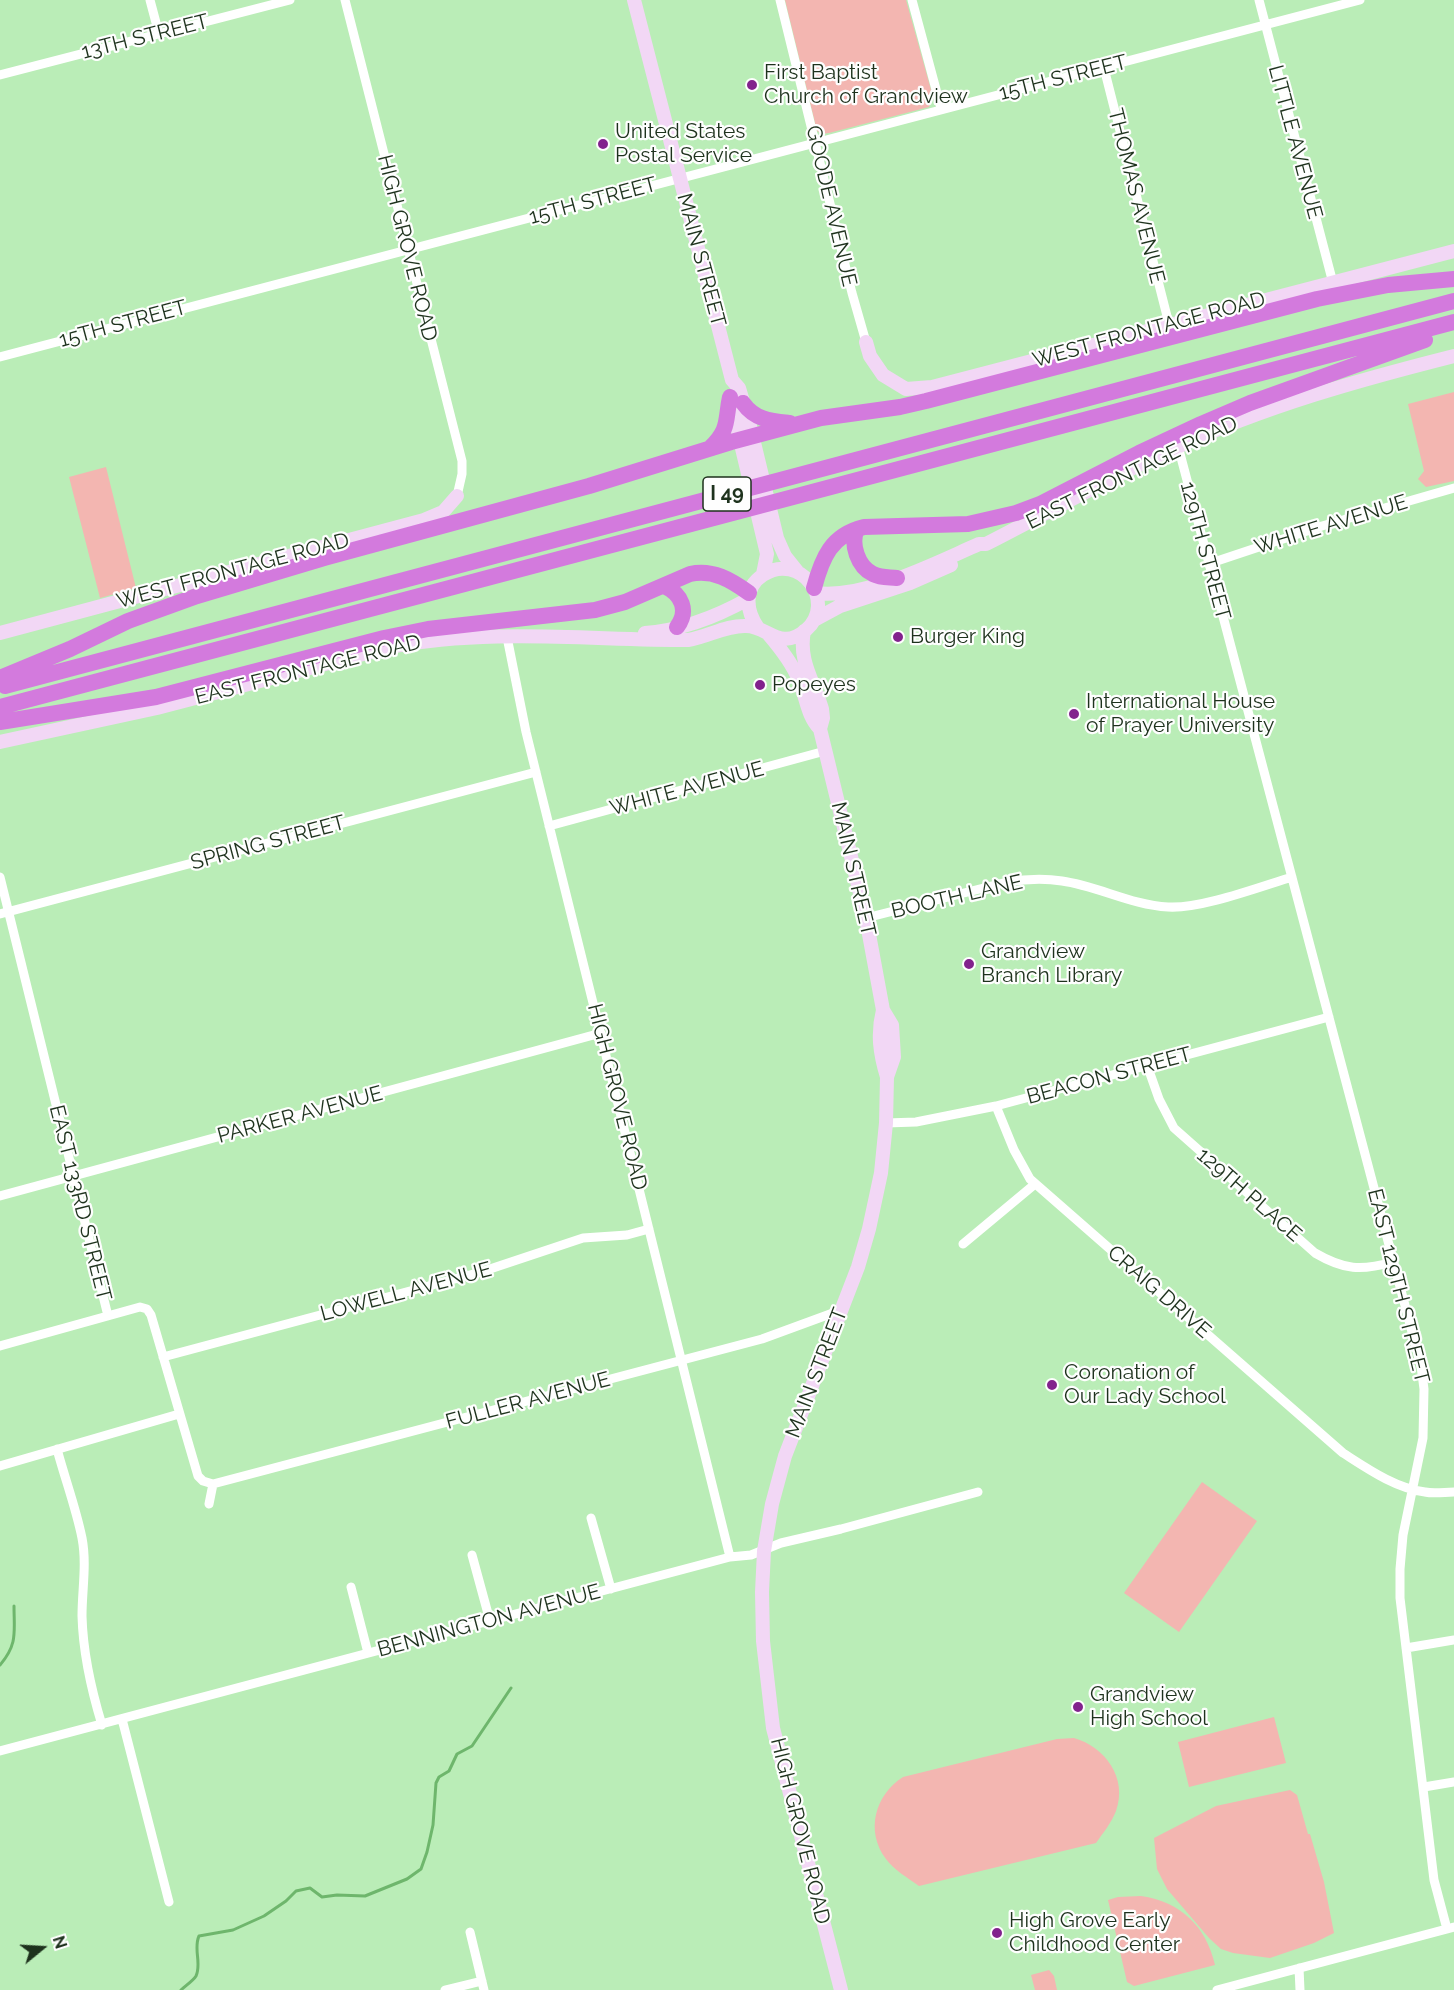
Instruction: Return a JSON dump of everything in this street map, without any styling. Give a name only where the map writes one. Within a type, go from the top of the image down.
[{"type":"highway","points":[[0,678],[70,649],[128,621],[197,596],[324,558],[608,480],[710,448],[748,445],[797,424],[926,401],[1328,297],[1388,285],[1454,279]]},
{"type":"highway","name":"I 49","points":[[0,687],[1454,301]]},
{"type":"highway","name":"I 49","points":[[0,707],[1454,322]]},
{"type":"highway","points":[[815,590],[826,551],[836,540],[857,529],[968,524],[1016,513],[1040,504],[1139,453],[1221,416],[1454,328]]},
{"type":"highway","points":[[735,393],[751,412],[762,419],[797,424]]},
{"type":"highway","points":[[710,448],[726,426],[735,393]]},
{"type":"highway","points":[[857,529],[854,545],[865,568],[879,576],[897,578]]},
{"type":"highway","points":[[0,722],[156,697],[384,638],[428,629],[595,610],[625,602],[690,574],[708,572],[729,580],[748,596]]},
{"type":"highway","points":[[664,586],[676,594],[683,606],[683,617],[677,627]]},
{"type":"street","points":[[150,0],[159,34]]},
{"type":"street","name":"13TH STREET","points":[[0,75],[290,0]]},
{"type":"street","name":"HIGH GROVE ROAD","points":[[345,0],[462,461],[462,474],[457,496]]},
{"type":"street","name":"MAIN STREET","points":[[634,0],[770,539],[763,574]]},
{"type":"street","name":"GOODE AVENUE","points":[[780,0],[866,342]]},
{"type":"street","points":[[912,0],[941,108]]},
{"type":"street","name":"LITTLE AVENUE","points":[[1258,0],[1333,283]]},
{"type":"street","name":"15TH STREET","points":[[0,357],[1359,0]]},
{"type":"street","name":"THOMAS AVENUE","points":[[1104,68],[1169,324]]},
{"type":"street","name":"WEST FRONTAGE ROAD","points":[[866,342],[870,356],[883,375],[906,389],[932,387],[1454,251]]},
{"type":"street","name":"EAST FRONTAGE ROAD","points":[[815,590],[844,593],[897,578],[986,544],[1178,446],[1287,403],[1356,381],[1454,356]]},
{"type":"street","name":"129TH STREET","points":[[1178,446],[1233,656]]},
{"type":"street","name":"WHITE AVENUE","points":[[1208,564],[1322,526],[1454,488]]},
{"type":"street","name":"WEST FRONTAGE ROAD","points":[[0,633],[424,520],[443,512],[457,496]]},
{"type":"street","name":"MAIN STREET","points":[[770,539],[797,571]]},
{"type":"street","name":"EAST FRONTAGE ROAD","points":[[814,620],[840,606],[932,575],[986,544]]},
{"type":"street","points":[[781,568],[797,571],[815,590],[818,604],[814,620],[804,631],[787,638],[764,632],[750,614],[748,596],[754,583],[763,574],[781,568]]},
{"type":"street","name":"EAST FRONTAGE ROAD","points":[[621,638],[713,617],[748,596]]},
{"type":"street","name":"EAST FRONTAGE ROAD","points":[[0,742],[157,708],[390,647],[459,637],[688,640],[735,626],[764,632]]},
{"type":"street","name":"MAIN STREET","points":[[766,1671],[763,1626],[764,1551],[772,1504],[785,1455],[858,1268],[869,1229],[880,1180],[886,1123],[887,1077],[894,1057],[892,1025],[883,1010],[866,918],[820,729],[823,718],[822,709],[803,657],[804,631]]},
{"type":"street","name":"MAIN STREET","points":[[764,632],[781,650],[794,670],[813,722],[820,729]]},
{"type":"street","name":"HIGH GROVE ROAD","points":[[507,637],[526,732],[730,1557]]},
{"type":"street","name":"EAST 129TH STREET","points":[[1233,656],[1421,1366],[1424,1389],[1423,1438],[1403,1535],[1400,1598],[1434,1880],[1450,1928]]},
{"type":"street","name":"WHITE AVENUE","points":[[549,826],[825,751]]},
{"type":"street","name":"SPRING STREET","points":[[4,912],[536,772]]},
{"type":"street","name":"EAST 133RD STREET","points":[[0,877],[4,912],[74,1176],[108,1316],[140,1307],[147,1309],[151,1315],[198,1476],[203,1481],[213,1484]]},
{"type":"street","name":"BOOTH LANE","points":[[866,918],[1026,879],[1065,881],[1142,904],[1170,908],[1199,904],[1292,877]]},
{"type":"street","name":"BEACON STREET","points":[[886,1123],[916,1122],[996,1106],[1329,1017]]},
{"type":"street","name":"PARKER AVENUE","points":[[0,1196],[601,1033]]},
{"type":"street","name":"129TH PLACE","points":[[1147,1065],[1159,1099],[1174,1128],[1315,1253],[1332,1263],[1352,1268],[1372,1268],[1394,1262]]},
{"type":"street","name":"CRAIG DRIVE","points":[[996,1106],[1014,1150],[1030,1179],[1343,1453],[1378,1475],[1414,1490],[1454,1492]]},
{"type":"street","points":[[963,1244],[1035,1184]]},
{"type":"street","name":"LOWELL AVENUE","points":[[163,1357],[481,1272],[583,1238],[627,1235],[649,1229]]},
{"type":"street","name":"FULLER AVENUE","points":[[213,1484],[762,1339],[841,1310]]},
{"type":"street","points":[[0,1346],[108,1316]]},
{"type":"street","points":[[0,1466],[179,1414]]},
{"type":"street","points":[[57,1449],[82,1538],[85,1566],[82,1615],[84,1645],[91,1686],[102,1725]]},
{"type":"street","points":[[209,1504],[213,1484]]},
{"type":"street","name":"BENNINGTON AVENUE","points":[[0,1751],[730,1557],[751,1555],[781,1543],[978,1492]]},
{"type":"street","points":[[591,1518],[611,1589]]},
{"type":"street","points":[[472,1555],[490,1621]]},
{"type":"street","points":[[351,1587],[368,1653]]},
{"type":"street","points":[[1406,1648],[1454,1640]]},
{"type":"street","name":"HIGH GROVE ROAD","points":[[766,1671],[773,1728],[841,1990]]},
{"type":"street","points":[[122,1719],[169,1902]]},
{"type":"street","points":[[1424,1787],[1454,1782]]},
{"type":"street","points":[[1217,1990],[1450,1928]]},
{"type":"street","points":[[446,1990],[483,1985],[470,1932]]},
{"type":"street","points":[[1299,1968],[1300,1990]]},
{"type":"shaded area","points":[[785,0],[906,0],[933,97],[929,107],[829,133],[822,134],[817,131]]},
{"type":"shaded area","points":[[1454,392],[1454,481],[1426,487],[1418,479],[1424,471],[1408,404]]},
{"type":"shaded area","points":[[106,467],[136,588],[100,598],[69,477]]},
{"type":"shaded area","points":[[1202,1482],[1257,1521],[1179,1632],[1124,1593]]},
{"type":"shaded area","points":[[1274,1717],[1286,1763],[1189,1787],[1178,1742]]},
{"type":"shaded area","points":[[1074,1738],[1085,1742],[1104,1756],[1116,1776],[1119,1787],[1116,1811],[1096,1843],[919,1886],[886,1859],[876,1837],[876,1814],[886,1793],[903,1777],[1057,1739]]},
{"type":"shaded area","points":[[1290,1790],[1297,1795],[1308,1834],[1310,1834],[1324,1882],[1334,1933],[1314,1943],[1270,1958],[1221,1949],[1167,1889],[1157,1869],[1154,1838],[1216,1806]]},
{"type":"shaded area","points":[[1141,1896],[1168,1904],[1190,1918],[1205,1939],[1215,1965],[1134,1986],[1127,1982],[1108,1900]]},
{"type":"shaded area","points":[[1049,1970],[1054,1976],[1057,1990],[1035,1990],[1031,1975]]},
{"type":"waterway","points":[[0,1665],[12,1644],[14,1606]]},
{"type":"waterway","points":[[181,1990],[191,1982],[198,1971],[197,1941],[199,1936],[233,1930],[264,1916],[296,1891],[310,1888],[322,1897],[365,1896],[407,1879],[421,1869],[433,1825],[436,1783],[439,1777],[449,1771],[457,1754],[472,1746],[511,1688]]},
{"type":"place","name":"First Baptist Church of Grandview","points":[[752,85]]},
{"type":"place","name":"United States Postal Service","points":[[603,144]]},
{"type":"place","name":"Burger King","points":[[898,637]]},
{"type":"place","name":"Popeyes","points":[[760,685]]},
{"type":"place","name":"International House of Prayer University","points":[[1074,714]]},
{"type":"place","name":"Grandview Branch Library","points":[[969,964]]},
{"type":"place","name":"Coronation of Our Lady School","points":[[1052,1385]]},
{"type":"place","name":"Grandview High School","points":[[1078,1707]]},
{"type":"place","name":"High Grove Early Childhood Center","points":[[997,1933]]}]
